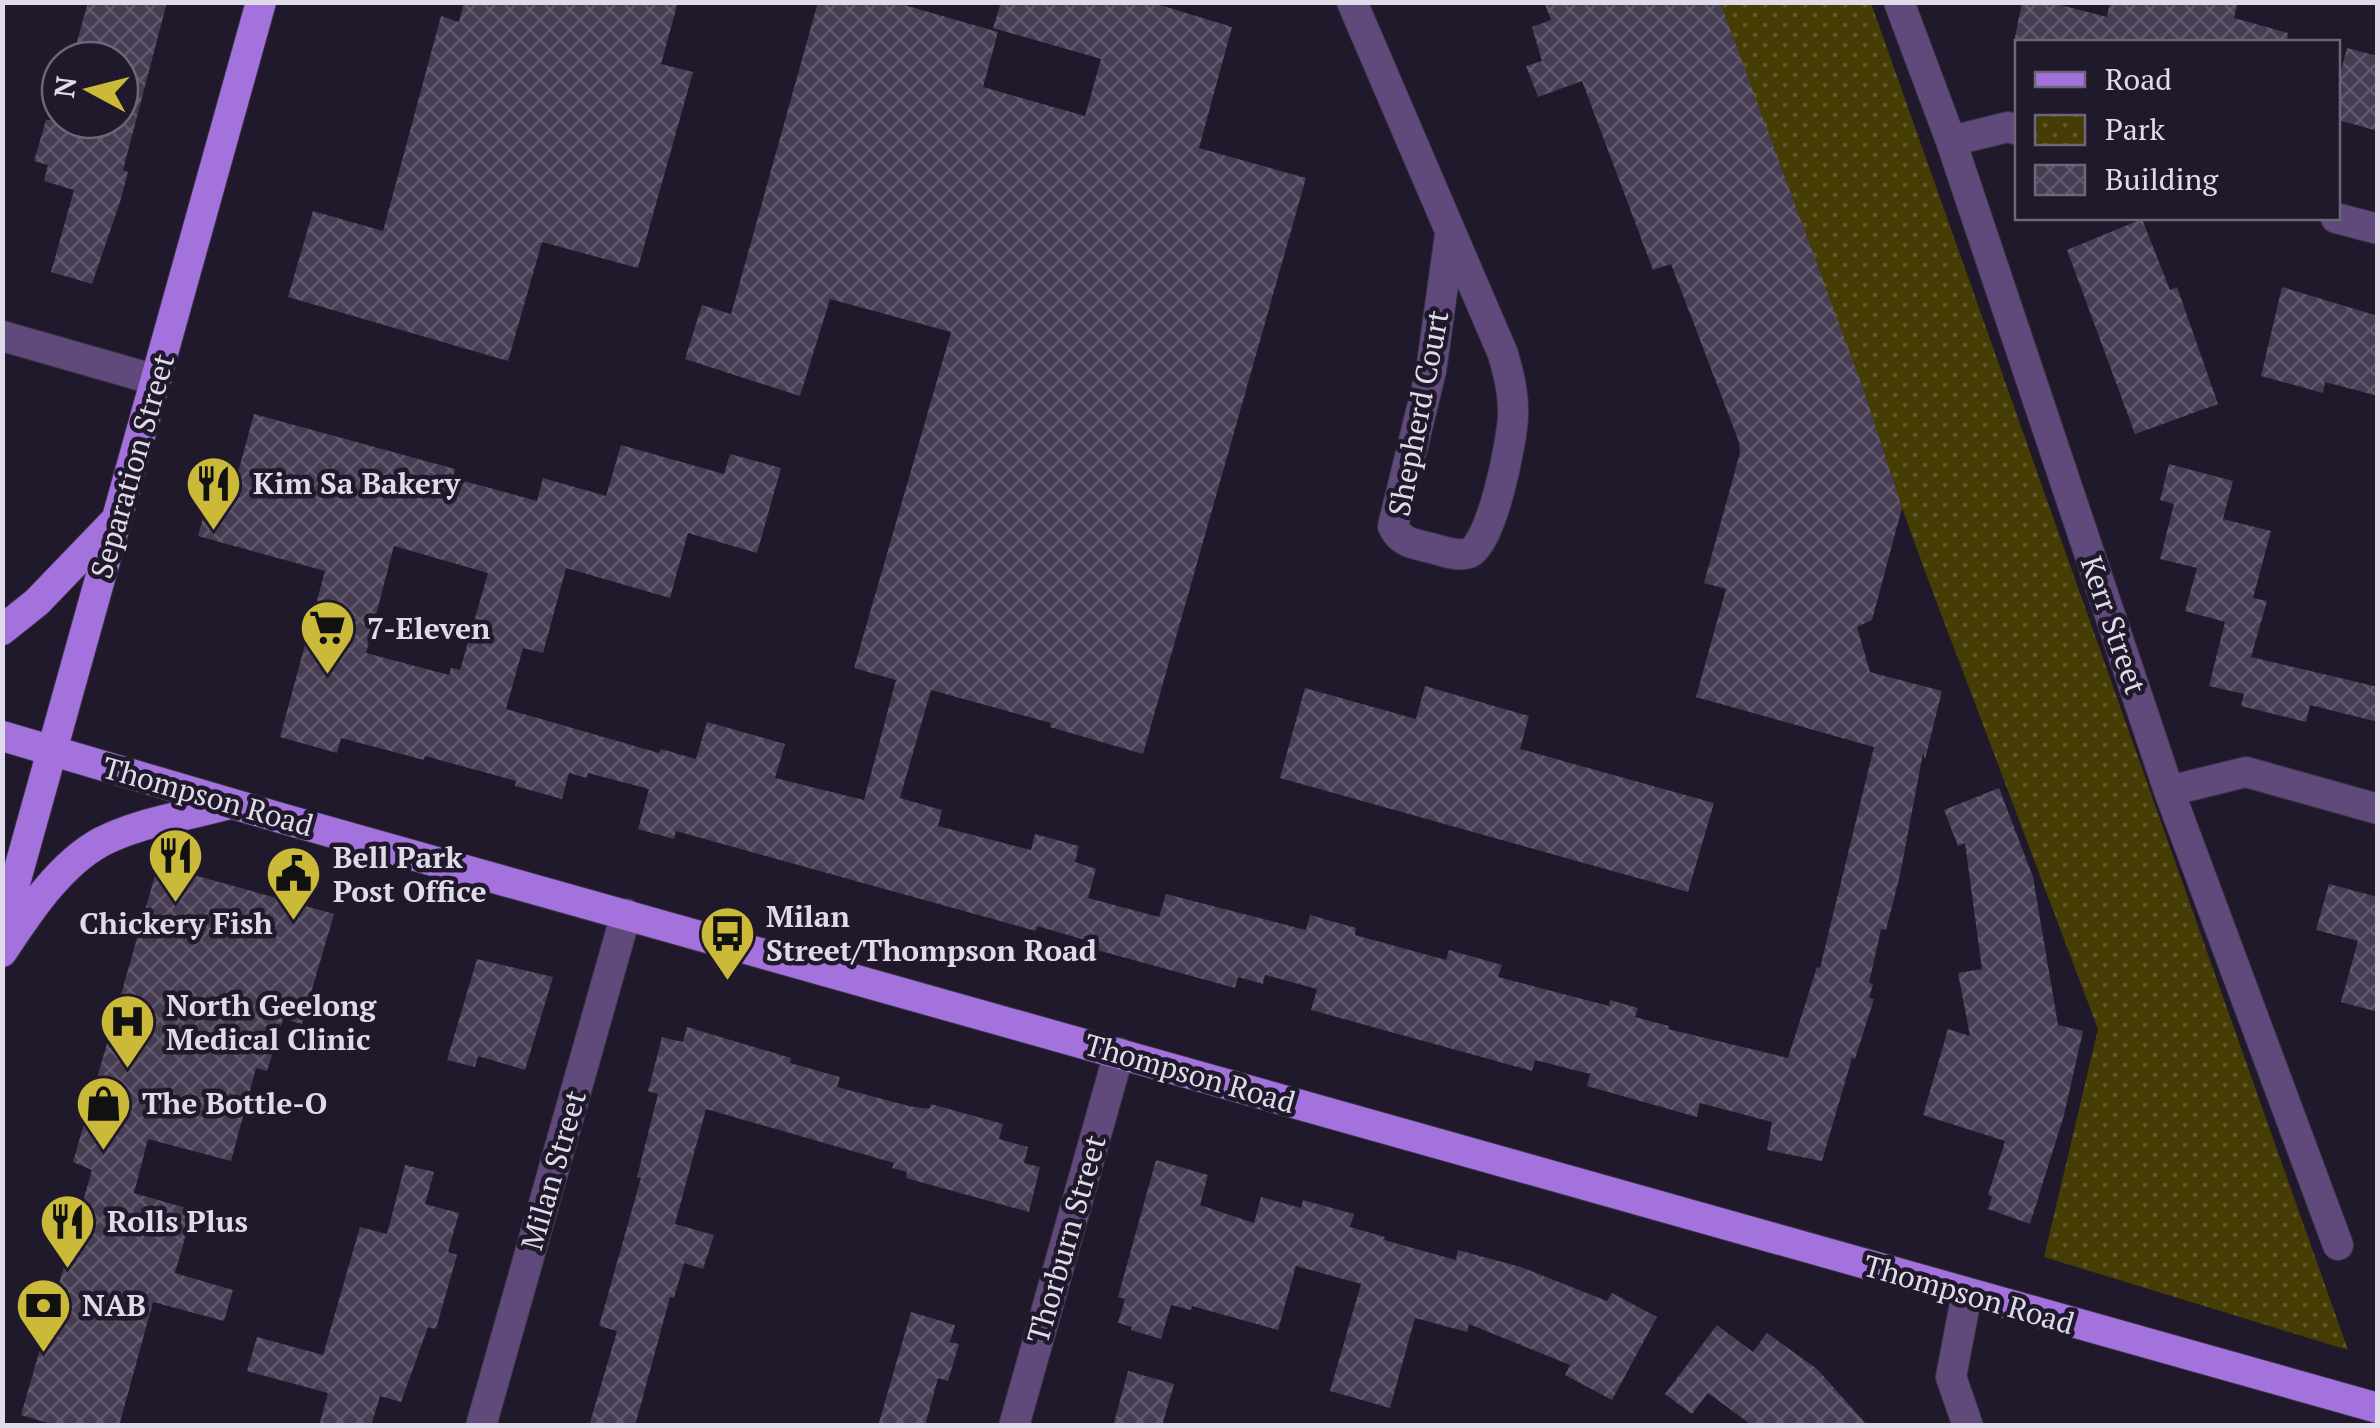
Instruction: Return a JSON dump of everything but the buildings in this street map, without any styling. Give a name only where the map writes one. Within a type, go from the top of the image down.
[{"type":"main road","name":"Separation Street","points":[[2,930],[261,2]]},
{"type":"main road","points":[[2,630],[38,602],[117,519]]},
{"type":"main road","name":"Thompson Road","points":[[2,736],[2378,1408]]},
{"type":"main road","points":[[2,952],[39,900],[90,849],[124,833],[232,804]]},
{"type":"street","name":"Shepherd Court","points":[[1352,2],[1504,354],[1513,412],[1508,456],[1483,539],[1474,550],[1462,554],[1409,542],[1393,526],[1431,371],[1450,235]]},
{"type":"street","name":"Kerr Street","points":[[1899,2],[1951,141],[2170,791],[2338,1245]]},
{"type":"street","points":[[1951,141],[2008,127],[2015,129]]},
{"type":"street","points":[[2340,219],[2378,229]]},
{"type":"street","points":[[2,336],[156,380]]},
{"type":"street","points":[[2170,791],[2246,772],[2378,809]]},
{"type":"street","name":"Milan Street","points":[[482,1426],[626,914]]},
{"type":"street","name":"Thorburn Street","points":[[1014,1426],[1119,1053]]},
{"type":"street","points":[[1967,1293],[1951,1377],[1968,1426]]},
{"type":"green space","points":[[1718,3],[1871,3],[2348,1350],[2044,1257],[2098,1029],[1926,574]]},
{"type":"place","name":"Kim Sa Bakery","points":[[214,532]]},
{"type":"place","name":"7-Eleven","points":[[328,677]]},
{"type":"place","name":"Chickery Fish","points":[[176,904]]},
{"type":"place","name":"Bell Park Post Office","points":[[294,923]]},
{"type":"place","name":"Milan Street/Thompson Road","points":[[727,982]]},
{"type":"place","name":"North Geelong Medical Clinic","points":[[127,1071]]},
{"type":"place","name":"The Bottle-O","points":[[103,1152]]},
{"type":"place","name":"Rolls Plus","points":[[68,1270]]},
{"type":"place","name":"NAB","points":[[43,1354]]}]
